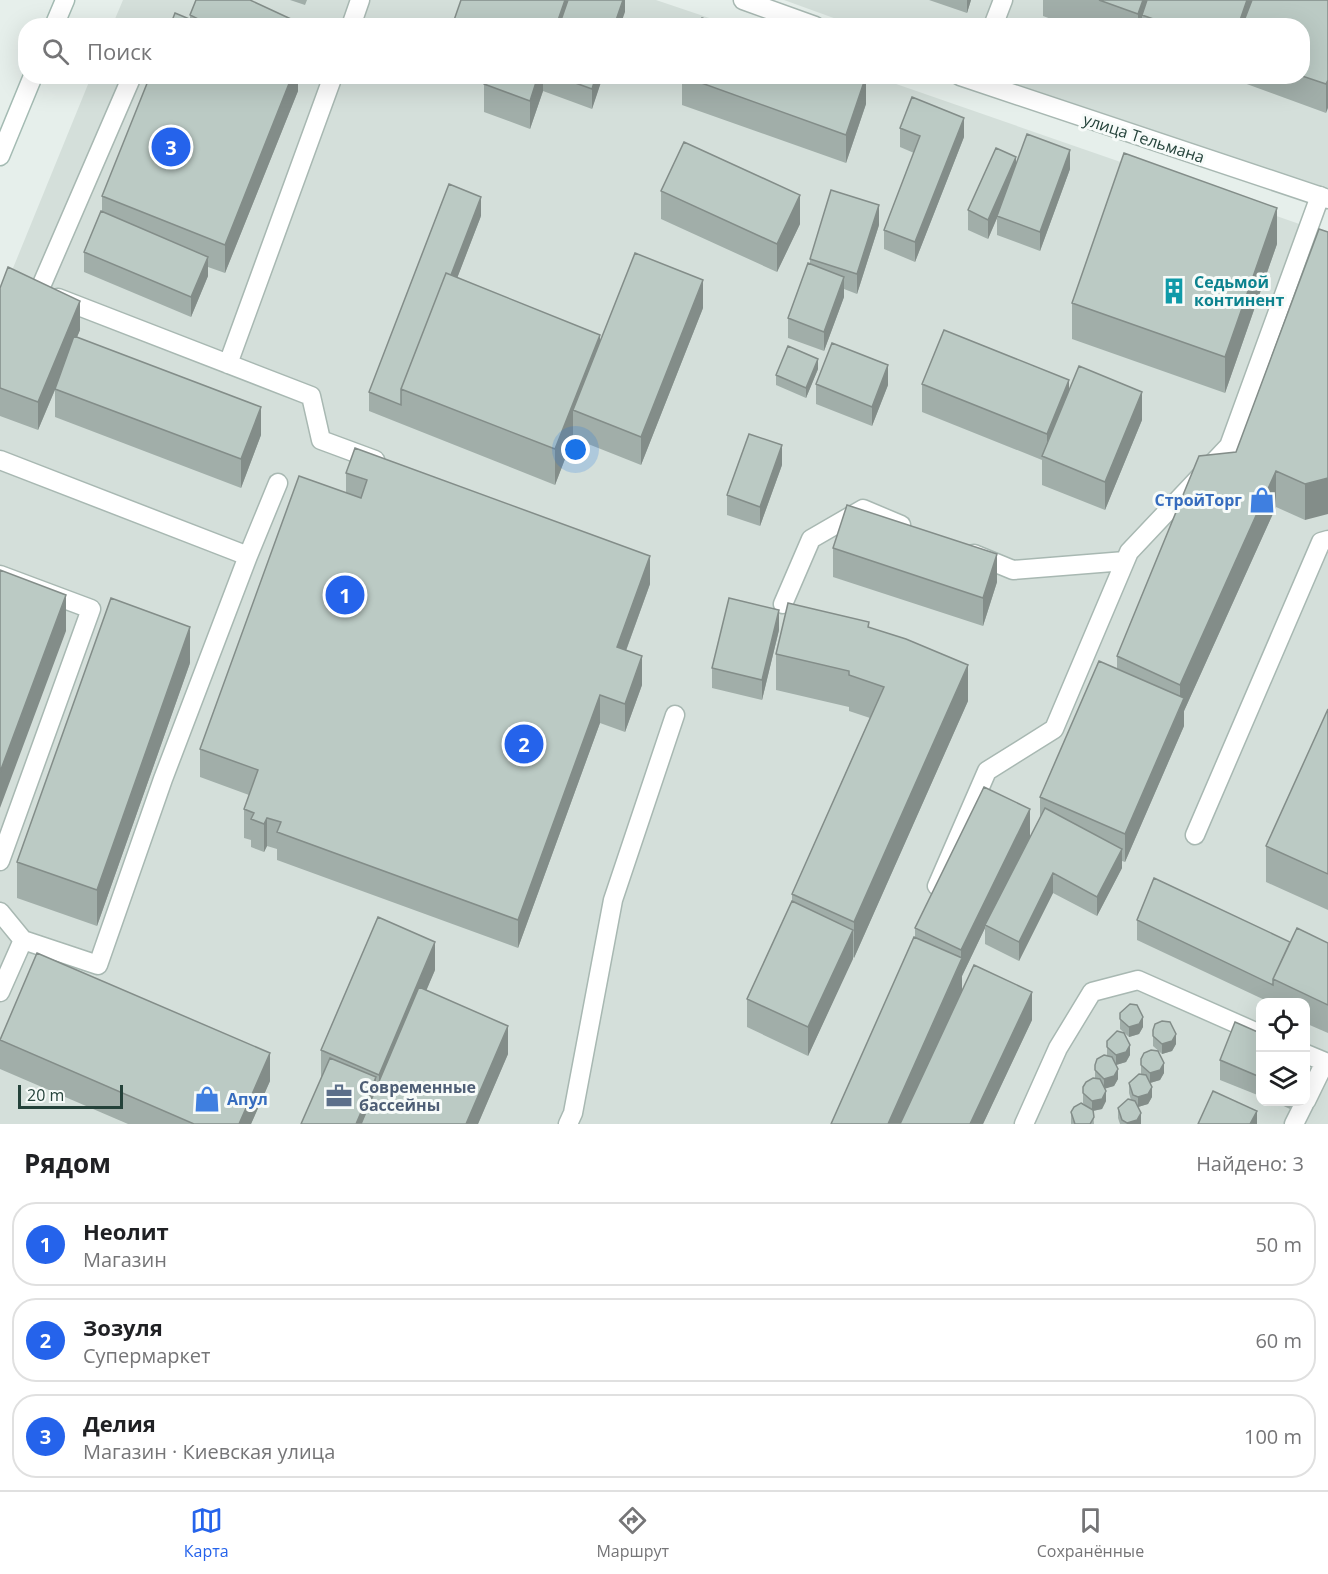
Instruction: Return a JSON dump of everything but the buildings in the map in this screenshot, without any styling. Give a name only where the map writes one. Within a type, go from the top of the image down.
[{"type":"street","points":[[57,18],[65,0]]},
{"type":"street","points":[[354,18],[360,0]]},
{"type":"street","points":[[743,0],[794,18]]},
{"type":"street","points":[[996,18],[1004,0]]},
{"type":"street","points":[[0,156],[30,84]]},
{"type":"street","points":[[39,291],[129,84]]},
{"type":"street","points":[[228,364],[330,84]]},
{"type":"street","name":"улица Тельмана","points":[[986,84],[1324,198]]},
{"type":"street","points":[[931,899],[987,771],[1054,729],[1129,552],[1229,446],[1324,198]]},
{"type":"street","points":[[21,283],[311,396],[321,440],[387,464]]},
{"type":"street","points":[[0,460],[248,556]]},
{"type":"street","points":[[0,912],[23,940],[98,965],[163,779],[278,483]]},
{"type":"street","points":[[783,604],[811,539],[862,509],[916,531]]},
{"type":"street","points":[[1195,835],[1321,542],[1328,540]]},
{"type":"street","points":[[959,548],[1013,570],[1125,561]]},
{"type":"street","points":[[0,575],[91,609],[0,861]]},
{"type":"street","points":[[568,1124],[573,1113],[613,900],[675,715]]},
{"type":"street","points":[[0,992],[23,940]]},
{"type":"street","points":[[1024,1124],[1058,1048],[1092,992],[1138,980],[1256,1032]]},
{"type":"street","points":[[1310,1056],[1324,1062],[1310,1091]]},
{"type":"street","points":[[1294,1124],[1303,1106]]},
{"type":"shaded area","points":[[123,0],[656,0],[709,18],[115,18]]},
{"type":"shaded area","points":[[784,0],[1328,0],[1328,200],[1011,84],[1310,84],[1310,18],[834,18]]},
{"type":"shaded area","points":[[88,84],[896,84],[1328,234],[1328,1124],[0,1124],[0,300]]},
{"type":"place","name":"Делия","points":[[171,147]]},
{"type":"place","name":"Седьмой континент","points":[[1174,291]]},
{"type":"place","name":"СтройТорг","points":[[1262,500]]},
{"type":"place","name":"Неолит","points":[[345,595]]},
{"type":"place","name":"Зозуля","points":[[524,744]]},
{"type":"place","name":"Современные бассейны","points":[[339,1096]]},
{"type":"place","name":"Апул","points":[[207,1099]]}]
